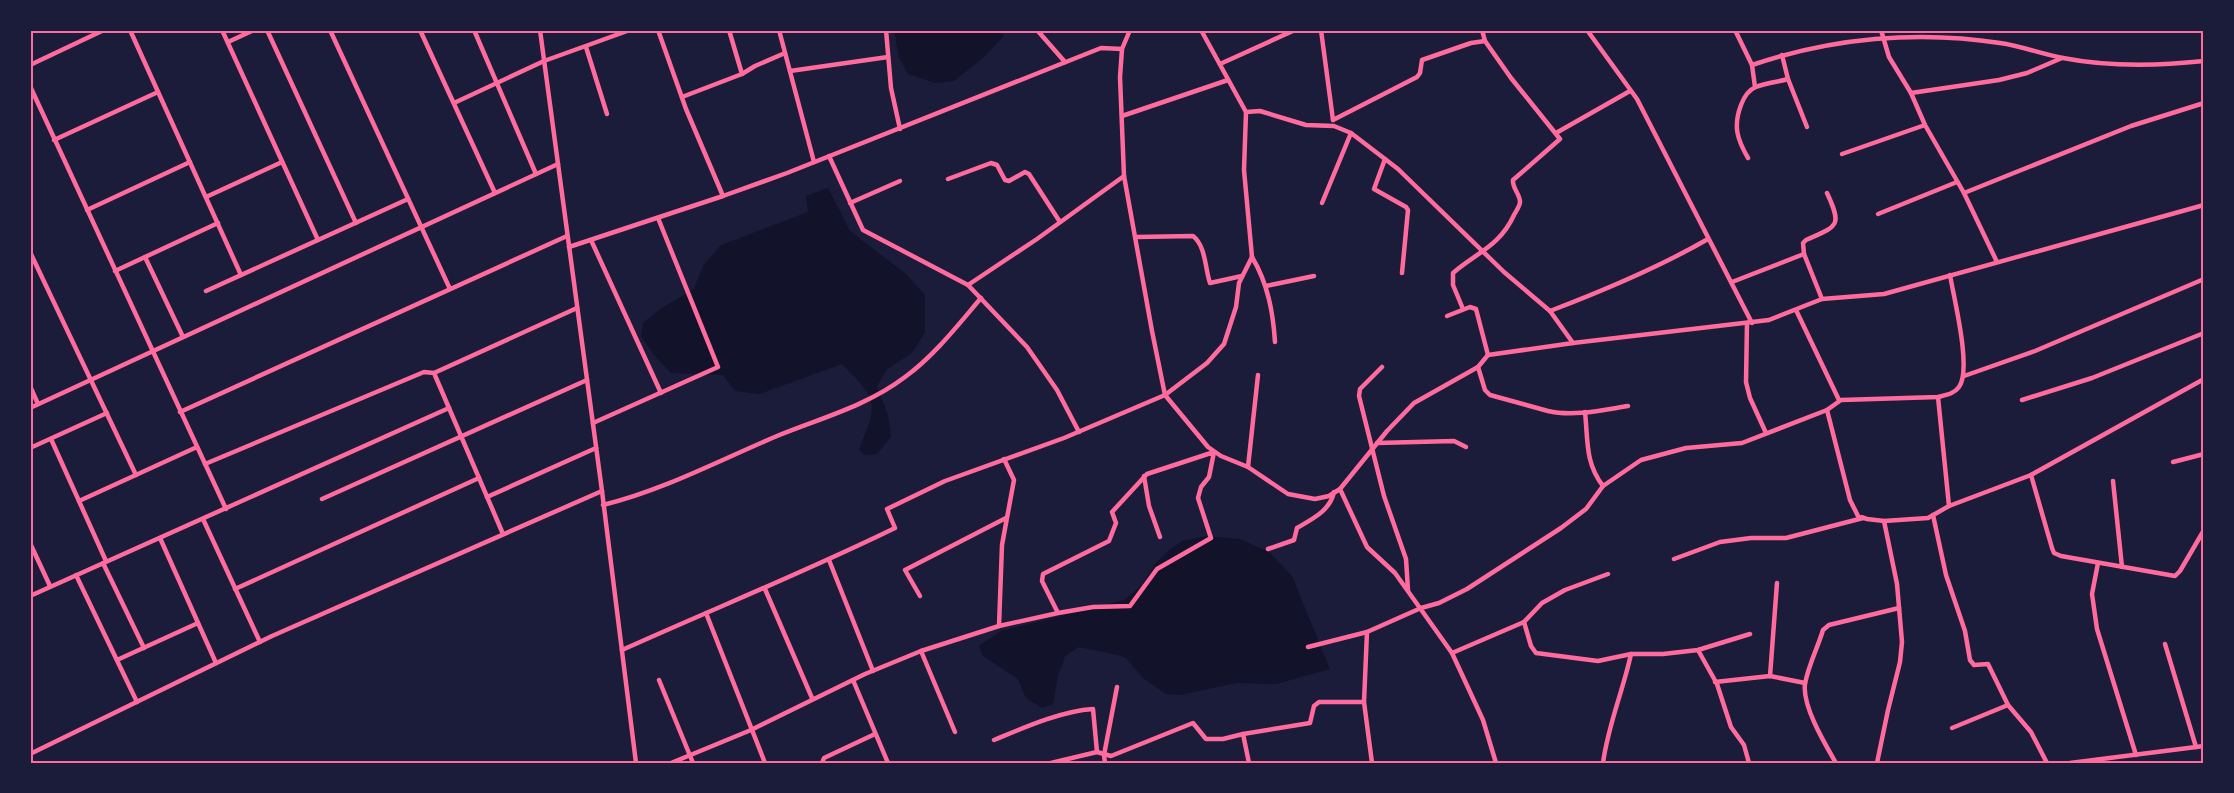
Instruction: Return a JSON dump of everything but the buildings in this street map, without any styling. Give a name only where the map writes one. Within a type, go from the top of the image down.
[{"type":"street","points":[[30,65],[104,30]]},
{"type":"street","points":[[130,30],[241,275]]},
{"type":"street","points":[[222,30],[318,240]]},
{"type":"street","points":[[228,42],[254,30]]},
{"type":"street","points":[[267,30],[356,223]]},
{"type":"street","points":[[330,30],[450,289]]},
{"type":"street","points":[[420,30],[495,193]]},
{"type":"street","points":[[474,30],[536,174]]},
{"type":"street","points":[[540,30],[636,763]]},
{"type":"street","points":[[454,103],[544,61],[630,30]]},
{"type":"street","points":[[658,30],[682,97],[723,196]]},
{"type":"street","points":[[729,30],[742,74]]},
{"type":"street","points":[[778,30],[814,162]]},
{"type":"street","points":[[886,30],[891,88],[900,129]]},
{"type":"street","points":[[1037,30],[1065,62]]},
{"type":"street","points":[[1130,30],[1122,49],[1120,77],[1124,176],[1165,395],[1214,452],[1248,467],[1294,496],[1321,498],[1340,489],[1375,445],[1414,403],[1478,367],[1488,355],[1769,320],[1822,299],[1884,294],[2204,205]]},
{"type":"street","points":[[1201,30],[1246,112],[1244,170],[1252,257],[1266,286],[1273,315],[1275,342]]},
{"type":"street","points":[[1220,64],[1295,30]]},
{"type":"street","points":[[1321,30],[1334,123]]},
{"type":"street","points":[[1463,309],[1453,285],[1453,273],[1484,252],[1506,231],[1520,205],[1513,180],[1559,141],[1556,133],[1511,78],[1485,41],[1482,30]]},
{"type":"street","points":[[1587,30],[1637,99],[1732,282],[1749,323],[1746,382],[1750,398],[1766,433]]},
{"type":"street","points":[[1735,30],[1752,65],[1755,87]]},
{"type":"street","points":[[1881,30],[1889,57],[1911,93],[1925,125],[1964,193],[1997,262]]},
{"type":"street","points":[[1752,65],[1782,55],[1883,38],[1924,36],[2001,43],[2063,58],[2109,63],[2160,65],[2204,61]]},
{"type":"street","points":[[1246,112],[1260,111],[1306,125],[1334,123],[1417,77],[1422,60],[1471,43],[1485,41]]},
{"type":"street","points":[[586,47],[607,114]]},
{"type":"street","points":[[569,248],[723,196],[814,162],[1101,48],[1122,49]]},
{"type":"street","points":[[682,97],[742,74],[785,53]]},
{"type":"street","points":[[1782,55],[1788,79],[1808,127]]},
{"type":"street","points":[[790,71],[888,57]]},
{"type":"street","points":[[1911,93],[1999,80],[2027,73],[2063,58]]},
{"type":"street","points":[[1748,158],[1737,137],[1736,122],[1743,98],[1755,87],[1788,79]]},
{"type":"street","points":[[1122,116],[1228,80]]},
{"type":"street","points":[[30,86],[226,509]]},
{"type":"street","points":[[1556,133],[1630,91]]},
{"type":"street","points":[[54,140],[158,92]]},
{"type":"street","points":[[1964,193],[2131,126],[2204,103]]},
{"type":"street","points":[[1334,123],[1385,159],[1504,272],[1550,311],[1572,343]]},
{"type":"street","points":[[1842,154],[1925,125]]},
{"type":"street","points":[[1322,203],[1351,133]]},
{"type":"street","points":[[829,156],[862,230],[968,285],[1027,347],[1057,390],[1079,432]]},
{"type":"street","points":[[1385,159],[1374,189],[1408,210],[1402,273]]},
{"type":"street","points":[[87,210],[190,162]]},
{"type":"street","points":[[206,197],[282,162]]},
{"type":"street","points":[[948,179],[994,163],[1005,180],[1009,181],[1025,172],[1029,174],[1060,222]]},
{"type":"street","points":[[30,408],[558,164]]},
{"type":"street","points":[[968,285],[1124,176]]},
{"type":"street","points":[[850,203],[900,181]]},
{"type":"street","points":[[1878,214],[1956,182]]},
{"type":"street","points":[[1822,299],[1804,254],[1804,240],[1831,229],[1836,224],[1827,193]]},
{"type":"street","points":[[206,291],[408,199]]},
{"type":"street","points":[[592,423],[717,369],[718,365],[658,218]]},
{"type":"street","points":[[115,271],[218,223]]},
{"type":"street","points":[[180,412],[567,236]]},
{"type":"street","points":[[1136,237],[1193,236],[1198,240],[1202,249],[1210,283],[1242,276]]},
{"type":"street","points":[[1550,311],[1633,279],[1670,261],[1708,238]]},
{"type":"street","points":[[591,240],[661,393]]},
{"type":"street","points":[[30,252],[136,475]]},
{"type":"street","points":[[1732,282],[1804,254]]},
{"type":"street","points":[[145,257],[183,337]]},
{"type":"street","points":[[622,650],[765,589],[895,528],[887,509],[945,481],[1079,432],[1165,395],[1207,363],[1224,344],[1236,307],[1238,286],[1252,257]]},
{"type":"street","points":[[1308,647],[1367,632],[1421,608],[1439,603],[1467,589],[1561,528],[1586,509],[1603,486],[1626,469],[1652,457],[1686,448],[1734,445],[1827,410],[1839,400],[1938,397],[1954,392],[1964,376],[1964,360],[1950,275]]},
{"type":"street","points":[[1266,286],[1314,276]]},
{"type":"street","points":[[1964,376],[2035,351],[2204,279]]},
{"type":"street","points":[[603,505],[663,486],[868,400],[908,376],[981,298]]},
{"type":"street","points":[[1447,316],[1470,307],[1476,309],[1488,355]]},
{"type":"street","points":[[205,464],[424,372],[434,373],[577,308]]},
{"type":"street","points":[[1796,310],[1839,400]]},
{"type":"street","points":[[2022,400],[2092,378],[2204,333]]},
{"type":"street","points":[[1382,367],[1359,393],[1375,445],[1384,496],[1406,559],[1408,590]]},
{"type":"street","points":[[1478,367],[1485,390],[1490,395],[1555,413],[1585,412],[1628,406]]},
{"type":"street","points":[[434,373],[503,534]]},
{"type":"street","points":[[1248,467],[1258,375]]},
{"type":"street","points":[[1827,410],[1851,506],[1858,516],[1884,521],[1921,520],[1949,506],[2031,476],[2204,379]]},
{"type":"street","points":[[322,499],[587,380]]},
{"type":"street","points":[[30,386],[38,404]]},
{"type":"street","points":[[1938,397],[1949,506]]},
{"type":"street","points":[[30,596],[449,408]]},
{"type":"street","points":[[1585,412],[1590,465],[1593,474],[1603,486]]},
{"type":"street","points":[[30,448],[107,413]]},
{"type":"street","points":[[51,439],[144,648]]},
{"type":"street","points":[[1375,445],[1455,441],[1466,447]]},
{"type":"street","points":[[79,501],[197,447]]},
{"type":"street","points":[[487,497],[596,448]]},
{"type":"street","points":[[1058,613],[1042,581],[1042,575],[1109,541],[1116,523],[1112,512],[1144,476],[1214,452]]},
{"type":"street","points":[[671,763],[751,730],[873,670],[921,651],[999,626],[1058,613],[1093,607],[1130,606],[1156,569],[1211,538],[1198,498],[1201,487],[1209,477],[1214,452]]},
{"type":"street","points":[[2173,462],[2204,454]]},
{"type":"street","points":[[999,626],[1002,545],[1014,480],[1004,459]]},
{"type":"street","points":[[1144,476],[1149,506],[1160,537]]},
{"type":"street","points":[[2031,476],[2054,553],[2061,556],[2175,576],[2180,572],[2204,530]]},
{"type":"street","points":[[235,589],[479,478]]},
{"type":"street","points":[[2113,481],[2122,567]]},
{"type":"street","points":[[1340,489],[1366,547],[1395,573],[1452,653],[1483,720],[1496,763]]},
{"type":"street","points":[[30,754],[260,642],[602,491]]},
{"type":"street","points":[[1268,549],[1294,540],[1297,528],[1323,511],[1332,500],[1334,492]]},
{"type":"street","points":[[1933,515],[1946,575],[1965,631],[1970,660],[1974,665],[1988,664],[2008,705],[2031,732],[2047,763]]},
{"type":"street","points":[[920,596],[905,570],[1006,518]]},
{"type":"street","points":[[1674,559],[1720,542],[1751,538],[1786,538],[1863,518]]},
{"type":"street","points":[[202,519],[260,642]]},
{"type":"street","points":[[1877,763],[1900,662],[1902,642],[1893,559],[1884,521]]},
{"type":"street","points":[[159,538],[216,663]]},
{"type":"street","points":[[30,543],[50,586]]},
{"type":"street","points":[[829,560],[873,670]]},
{"type":"street","points":[[2098,563],[2092,594],[2097,629],[2136,755]]},
{"type":"street","points":[[1452,653],[1524,622],[1542,603],[1565,590],[1608,574]]},
{"type":"street","points":[[76,575],[137,702]]},
{"type":"street","points":[[1770,676],[1777,583]]},
{"type":"street","points":[[765,589],[813,698]]},
{"type":"street","points":[[1836,763],[1815,721],[1805,694],[1805,683],[1825,628],[1899,608]]},
{"type":"street","points":[[706,613],[765,763]]},
{"type":"street","points":[[1524,622],[1531,646],[1536,653],[1593,662],[1631,654],[1664,654],[1698,650],[1750,634]]},
{"type":"street","points":[[117,660],[198,623]]},
{"type":"street","points":[[1367,632],[1364,702],[1372,763]]},
{"type":"street","points":[[2165,644],[2196,747]]},
{"type":"street","points":[[1698,650],[1715,682],[1731,727],[1744,745],[1749,763]]},
{"type":"street","points":[[921,651],[955,732]]},
{"type":"street","points":[[1603,763],[1607,735],[1627,676],[1631,654]]},
{"type":"street","points":[[1715,682],[1770,676],[1805,683]]},
{"type":"street","points":[[659,680],[693,763]]},
{"type":"street","points":[[853,680],[888,763]]},
{"type":"street","points":[[1105,763],[1104,755],[1117,687]]},
{"type":"street","points":[[1052,763],[1097,752],[1111,756],[1191,723],[1196,725],[1206,740],[1223,739],[1310,723],[1314,706],[1319,702],[1364,702]]},
{"type":"street","points":[[1952,728],[2008,705]]},
{"type":"street","points":[[994,740],[1028,726],[1078,711],[1093,709],[1097,752]]},
{"type":"street","points":[[822,763],[824,758],[875,734]]},
{"type":"street","points":[[1243,734],[1249,763]]},
{"type":"street","points":[[2070,763],[2204,746]]},
{"type":"street","points":[[2128,756],[2131,763]]},
{"type":"shaded area","points":[[894,30],[1001,30],[1004,36],[983,58],[954,81],[935,83],[908,74],[899,58]]},
{"type":"shaded area","points":[[828,188],[850,231],[906,274],[925,295],[925,332],[912,353],[887,369],[877,386],[888,415],[891,437],[877,454],[864,455],[859,449],[870,420],[871,402],[863,386],[842,364],[759,394],[735,391],[723,375],[671,373],[654,355],[641,336],[643,323],[660,309],[694,289],[703,266],[721,245],[808,212],[806,196]]},
{"type":"shaded area","points":[[1207,536],[1240,539],[1269,552],[1292,576],[1330,669],[1276,684],[1236,683],[1180,695],[1166,694],[1143,678],[1126,658],[1079,647],[1065,656],[1058,676],[1053,704],[1042,708],[1026,698],[1018,679],[983,656],[979,646],[1001,631],[1124,600],[1141,586],[1155,564],[1169,550],[1182,541]]}]
